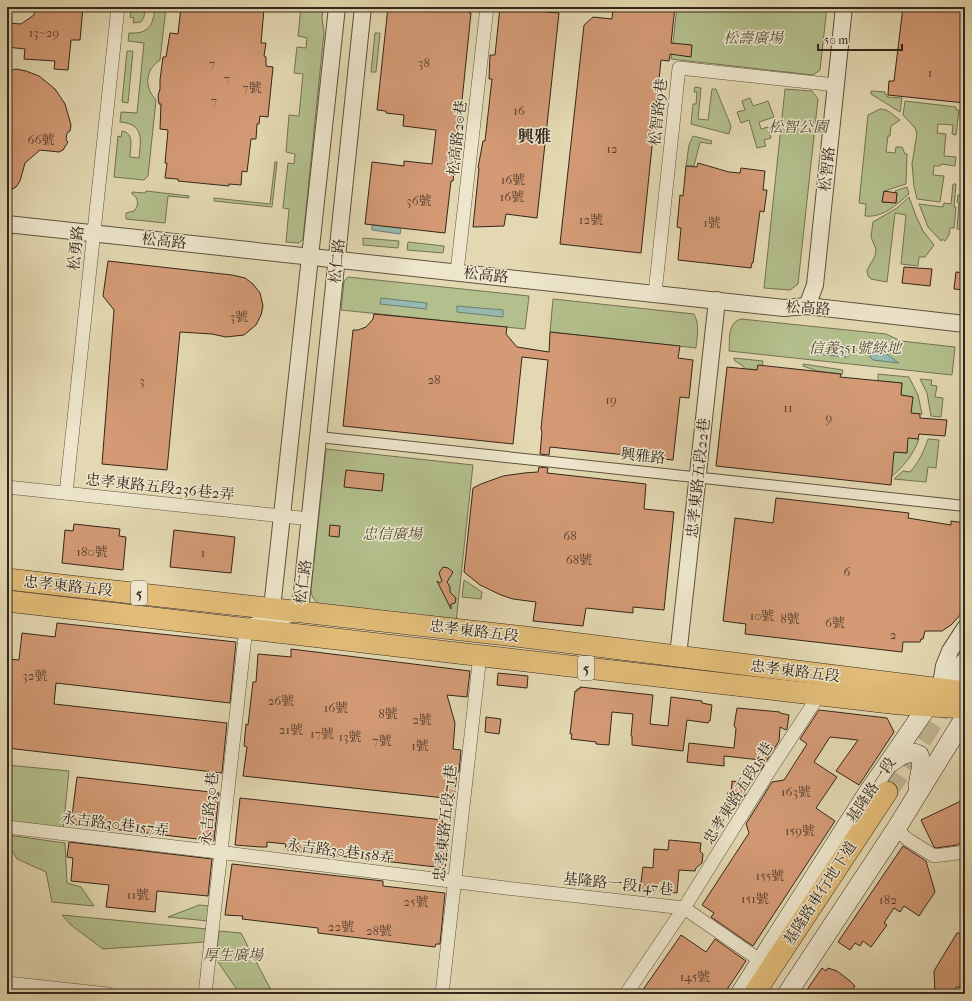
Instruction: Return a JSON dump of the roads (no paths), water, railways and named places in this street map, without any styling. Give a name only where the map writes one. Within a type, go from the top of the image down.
[{"type":"main road","name":"忠孝東路五段","points":[[7,579],[300,611],[940,689]]},
{"type":"main road","name":"忠孝東路五段","points":[[7,601],[927,707]]},
{"type":"main road","points":[[940,689],[951,667],[965,646]]},
{"type":"main road","name":"基隆路一段","points":[[740,994],[886,766],[940,689],[965,662]]},
{"type":"main road","name":"5","points":[[940,689],[965,692]]},
{"type":"main road","name":"5","points":[[927,707],[965,708]]},
{"type":"main road","points":[[787,994],[896,829],[900,796],[965,718]]},
{"type":"main road","points":[[886,766],[908,752],[920,755],[922,764],[920,778],[900,796]]},
{"type":"main road","name":"基隆路車行地下道","points":[[754,994],[900,796]]},
{"type":"main road","name":"基隆路車行地下道","points":[[770,994],[900,796]]},
{"type":"street","name":"松勇路","points":[[66,493],[118,7]]},
{"type":"street","name":"松仁路","points":[[246,628],[272,608],[337,7]]},
{"type":"street","name":"松仁路","points":[[246,628],[300,611],[363,7]]},
{"type":"street","name":"松高路20巷","points":[[457,272],[487,7]]},
{"type":"street","name":"松智路","points":[[807,306],[815,285],[844,7]]},
{"type":"street","name":"松智路9巷","points":[[654,294],[679,68],[836,85]]},
{"type":"street","name":"松高路","points":[[7,224],[784,308],[807,306],[965,324]]},
{"type":"street","name":"忠孝東路五段22巷","points":[[678,656],[717,300]]},
{"type":"street","name":"興雅路","points":[[319,437],[965,506]]},
{"type":"street","name":"忠孝東路五段236巷2弄","points":[[7,486],[310,520]]},
{"type":"street","name":"永吉路30巷","points":[[205,994],[246,628]]},
{"type":"street","name":"基隆路一段","points":[[940,689],[944,666],[950,651],[965,628]]},
{"type":"street","name":"忠孝東路五段71巷","points":[[442,994],[480,656]]},
{"type":"street","name":"忠孝東路五段15巷","points":[[626,994],[684,908],[819,695]]},
{"type":"street","name":"永吉路30巷157弄","points":[[7,827],[220,852]]},
{"type":"street","points":[[896,829],[907,839],[934,856],[965,852]]},
{"type":"street","name":"永吉路30巷158弄","points":[[220,852],[455,882]]},
{"type":"street","name":"基隆路一段147巷","points":[[455,882],[684,908],[761,961]]},
{"type":"street","points":[[7,983],[108,994]]},
{"type":"water","points":[[372,225],[401,228],[400,234],[372,230]]},
{"type":"water","points":[[381,298],[427,303],[426,309],[380,304]]},
{"type":"water","points":[[457,306],[503,310],[503,317],[457,312]]},
{"type":"water","points":[[851,345],[850,355],[847,357],[815,354],[837,346]]},
{"type":"water","points":[[871,347],[888,355],[899,363],[873,360],[870,357]]},
{"type":"tunnel","points":[[887,792],[951,694]]},
{"type":"district","name":"興雅","points":[[534,136]]},
{"type":"park label","name":"松壽廣場","points":[[753,38]]},
{"type":"park label","name":"松智公園","points":[[798,127]]},
{"type":"park label","name":"信義351號綠地","points":[[855,348]]},
{"type":"park label","name":"忠信廣場","points":[[392,534]]},
{"type":"park label","name":"厚生廣場","points":[[233,955]]}]
